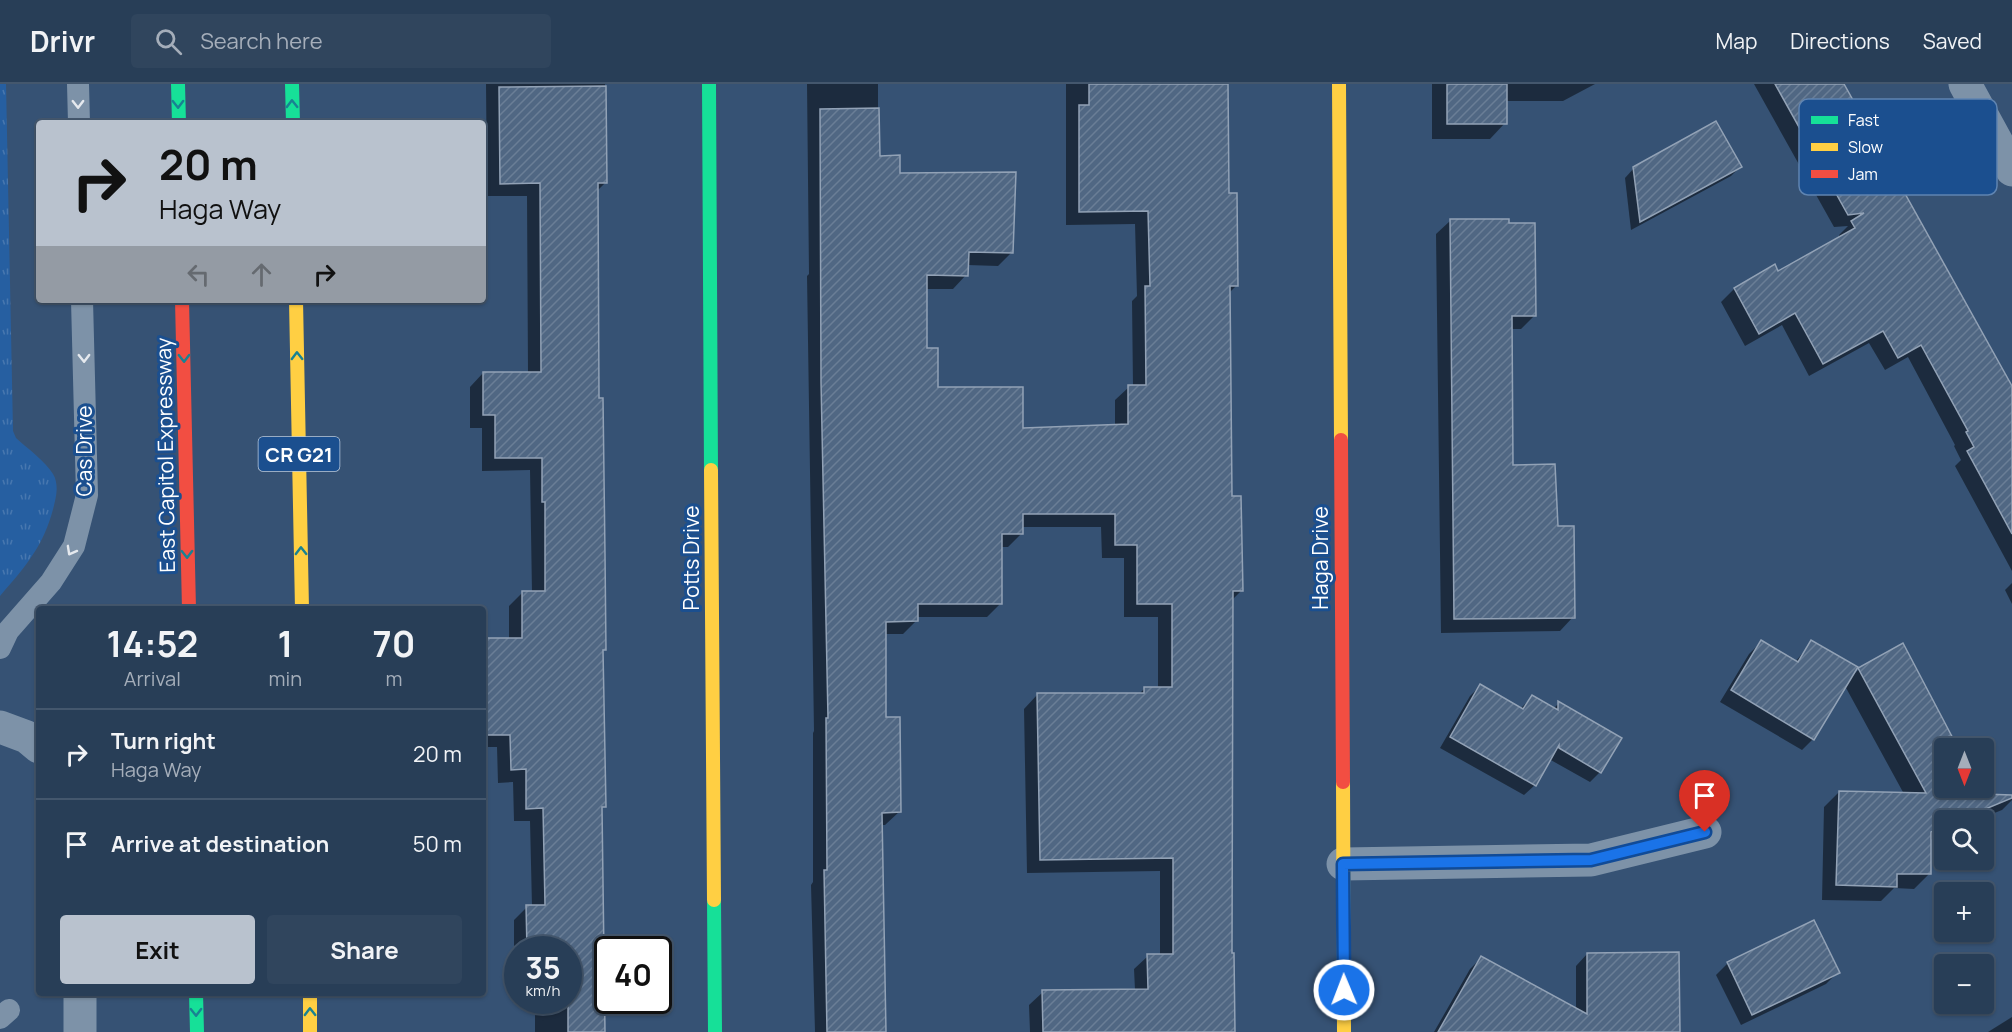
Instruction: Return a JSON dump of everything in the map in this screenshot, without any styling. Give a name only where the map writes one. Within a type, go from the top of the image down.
[{"type":"main road","points":[[178,84],[179,120]]},
{"type":"main road","points":[[292,84],[292,120]]},
{"type":"main road","name":"Potts Drive","points":[[709,84],[715,1032]]},
{"type":"main road","name":"Haga Drive","points":[[1339,84],[1344,1032]]},
{"type":"main road","name":"East Capitol Expressway","points":[[182,303],[189,606]]},
{"type":"main road","name":"CR G21","points":[[296,303],[302,606]]},
{"type":"main road","points":[[196,996],[197,1032]]},
{"type":"main road","points":[[310,996],[310,1032]]},
{"type":"street","points":[[1965,84],[1973,99]]},
{"type":"street","points":[[1997,143],[2012,170]]},
{"type":"street","points":[[0,727],[27,737],[36,744]]},
{"type":"street","points":[[1343,864],[1591,860],[1705,832]]},
{"type":"street","points":[[80,996],[80,1032]]},
{"type":"lane","points":[[78,84],[79,120]]},
{"type":"lane","name":"Cas Drive","points":[[0,648],[8,630],[51,582],[74,546],[82,518],[87,495],[82,303]]},
{"type":"green space","points":[[0,84],[6,84],[13,431],[16,438],[50,469],[55,477],[57,488],[51,516],[41,541],[27,563],[0,596]]},
{"type":"building","points":[[1089,84],[1228,84],[1229,193],[1237,193],[1238,286],[1230,286],[1232,496],[1241,496],[1243,591],[1233,591],[1232,953],[1234,953],[1235,1032],[1043,1032],[1042,990],[1148,989],[1147,954],[1173,954],[1173,858],[1040,860],[1037,693],[1144,693],[1144,687],[1172,687],[1172,604],[1137,604],[1137,545],[1115,545],[1115,514],[1023,514],[1023,534],[1002,534],[1002,604],[918,604],[918,621],[886,622],[886,717],[900,717],[901,812],[882,813],[886,1032],[827,1032],[824,870],[827,870],[826,718],[828,718],[821,382],[820,109],[879,108],[880,156],[900,155],[900,173],[1016,172],[1013,253],[969,252],[968,276],[927,275],[927,348],[938,348],[938,387],[1023,387],[1023,428],[1128,424],[1128,385],[1146,385],[1145,286],[1150,286],[1148,211],[1079,212],[1079,105],[1089,105]]},
{"type":"building","points":[[1447,84],[1507,84],[1507,124],[1447,124]]},
{"type":"building","points":[[1775,84],[1844,84],[1852,99],[1799,99],[1799,127]]},
{"type":"building","points":[[606,86],[607,183],[598,183],[599,398],[603,398],[606,650],[603,650],[606,807],[602,807],[604,936],[594,936],[594,1014],[605,1014],[605,1032],[568,1032],[568,1014],[582,1014],[582,936],[527,936],[526,905],[545,905],[543,808],[526,809],[526,769],[511,770],[510,735],[486,735],[486,638],[522,638],[522,591],[545,591],[545,502],[542,502],[542,458],[495,458],[495,415],[483,415],[483,372],[541,372],[540,183],[500,184],[499,87]]},
{"type":"building","points":[[1716,121],[1742,167],[1640,222],[1633,167]]},
{"type":"building","points":[[1837,195],[1906,195],[2012,386],[2012,534],[1967,451],[1974,447],[1966,432],[1968,431],[1921,345],[1898,358],[1883,331],[1823,364],[1795,313],[1759,334],[1734,288],[1775,264],[1778,271],[1855,228],[1851,221],[1864,213],[1848,215]]},
{"type":"building","points":[[1450,219],[1509,219],[1509,223],[1535,223],[1536,316],[1512,316],[1513,465],[1555,464],[1558,526],[1574,526],[1575,618],[1454,619]]},
{"type":"building","points":[[1761,640],[1798,662],[1811,640],[1858,667],[1814,740],[1731,690]]},
{"type":"building","points":[[1903,643],[1953,738],[1934,738],[1934,798],[1994,798],[1994,794],[2012,795],[2012,798],[1983,810],[1934,810],[1934,831],[1931,832],[1931,874],[1897,874],[1897,887],[1836,885],[1839,791],[1926,793],[1858,668]]},
{"type":"building","points":[[1480,684],[1523,709],[1532,695],[1558,710],[1558,701],[1622,738],[1601,773],[1559,748],[1559,745],[1536,786],[1450,737]]},
{"type":"building","points":[[1814,920],[1840,973],[1752,1015],[1727,962]]},
{"type":"building","points":[[1679,952],[1680,1032],[1438,1032],[1481,956],[1587,1014],[1587,953]]},
{"type":"traffic: fast","points":[[178,84],[179,120]]},
{"type":"traffic: fast","points":[[292,84],[293,120]]},
{"type":"traffic: fast","points":[[709,84],[711,470]]},
{"type":"traffic: fast","points":[[714,900],[715,1032]]},
{"type":"traffic: fast","points":[[196,996],[197,1032]]},
{"type":"traffic: slow","points":[[1339,84],[1341,440]]},
{"type":"traffic: slow","points":[[296,303],[302,606]]},
{"type":"traffic: slow","points":[[711,470],[714,900]]},
{"type":"traffic: slow","points":[[1343,782],[1344,1032]]},
{"type":"traffic: slow","points":[[310,996],[310,1032]]},
{"type":"traffic: jam","points":[[182,303],[189,606]]},
{"type":"traffic: jam","points":[[1341,440],[1343,782]]},
{"type":"route","points":[[1344,990],[1343,864],[1591,860],[1705,832]]}]
